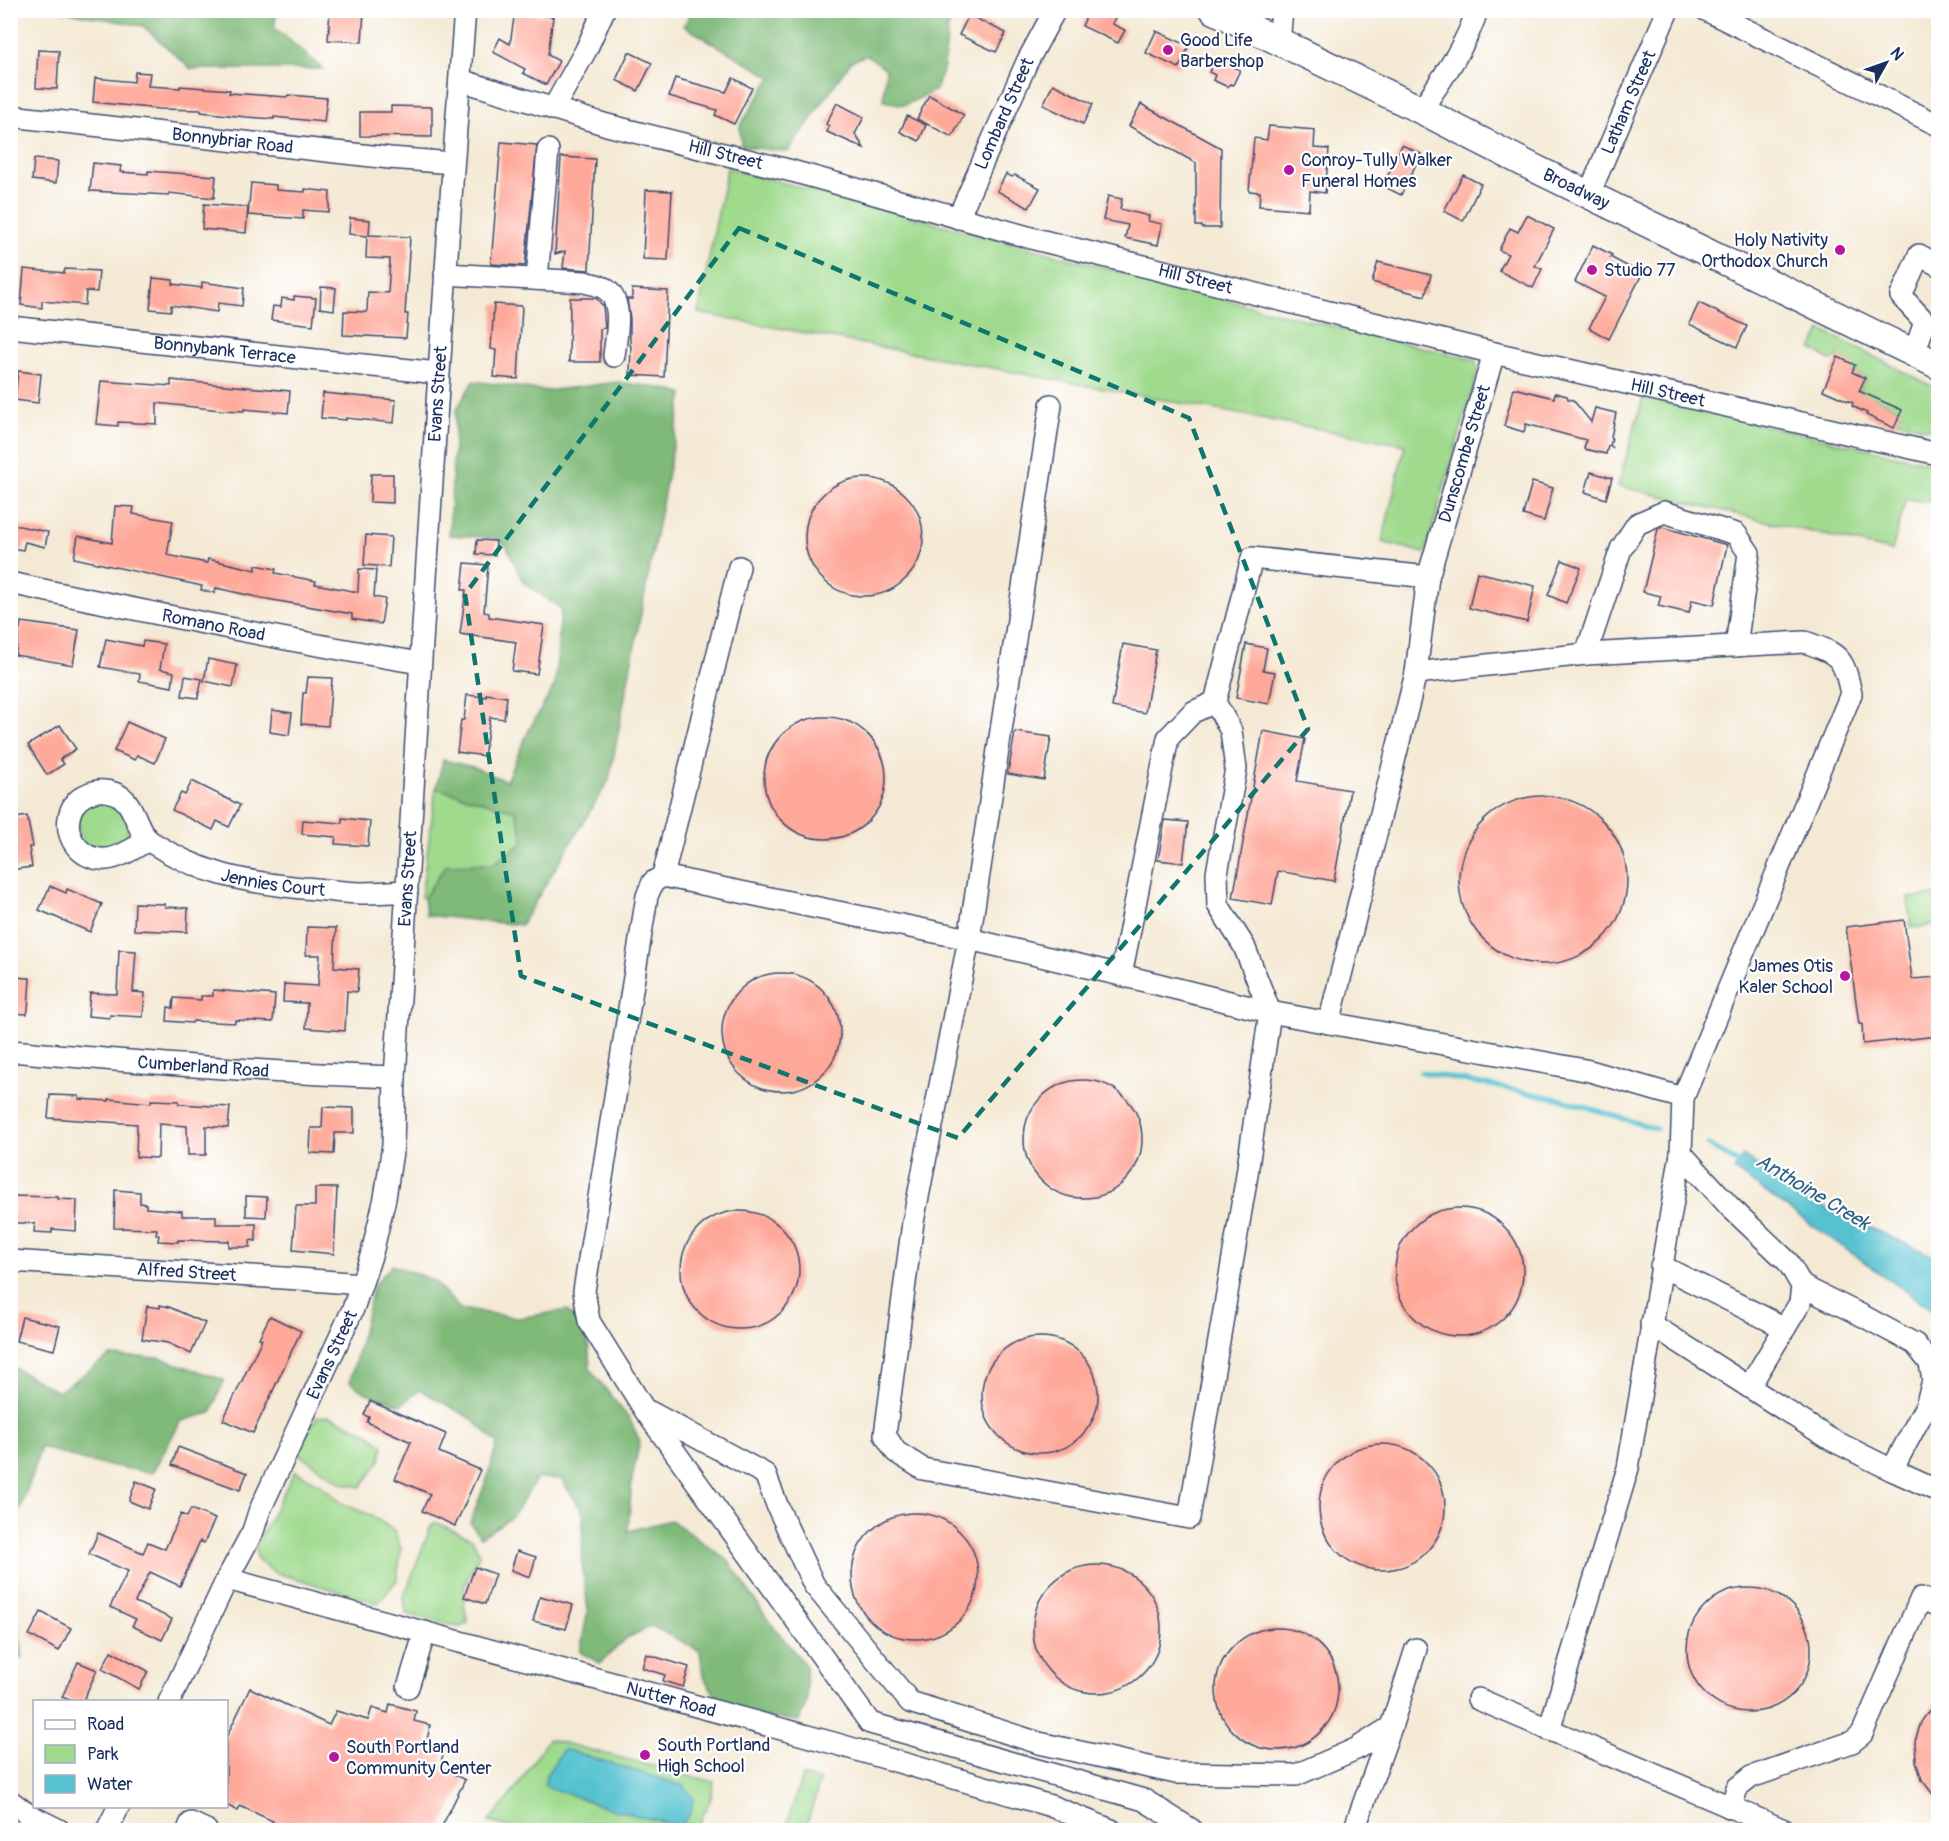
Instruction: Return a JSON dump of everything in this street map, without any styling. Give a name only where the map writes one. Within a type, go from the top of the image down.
[{"type":"main road","name":"Broadway","points":[[1214,10],[1938,365]]},
{"type":"street","name":"Evans Street","points":[[169,1700],[227,1579],[253,1531],[259,1512],[353,1309],[372,1253],[385,1198],[393,1145],[395,1077],[438,373],[465,10]]},
{"type":"street","points":[[553,110],[586,50],[604,10]]},
{"type":"street","name":"Lombard Street","points":[[958,219],[1027,62],[1055,10]]},
{"type":"street","points":[[1279,42],[1282,10]]},
{"type":"street","points":[[1421,110],[1448,70],[1477,10]]},
{"type":"street","name":"Latham Street","points":[[1589,194],[1668,10]]},
{"type":"street","points":[[1706,10],[1938,125]]},
{"type":"street","name":"Hill Street","points":[[460,80],[553,110],[792,171],[958,219],[1205,282],[1494,353],[1938,454]]},
{"type":"street","name":"Bonnybriar Road","points":[[10,116],[453,163]]},
{"type":"street","points":[[537,279],[548,150]]},
{"type":"street","points":[[1914,353],[1925,322],[1901,296],[1919,255],[1938,265]]},
{"type":"street","points":[[445,274],[585,282],[604,288],[615,300],[617,324],[614,356]]},
{"type":"street","name":"Bonnybank Terrace","points":[[10,327],[438,373]]},
{"type":"street","name":"Dunscombe Street","points":[[1329,1023],[1416,673],[1428,577],[1494,353]]},
{"type":"street","points":[[1051,405],[969,939],[913,1222],[885,1435],[896,1452],[923,1469],[1189,1518],[1246,1181],[1269,1012],[1244,946],[1218,905],[1217,873],[1236,769],[1231,731],[1215,702],[1252,558],[1428,577]]},
{"type":"street","points":[[1586,654],[1621,549],[1637,524],[1664,512],[1736,534],[1749,553],[1736,646]]},
{"type":"street","points":[[663,876],[739,567]]},
{"type":"street","name":"Romano Road","points":[[10,583],[136,610],[420,663]]},
{"type":"street","points":[[1416,673],[1586,654],[1805,642],[1830,651],[1846,669],[1851,694],[1683,1098],[1681,1153],[1628,1468],[1548,1730]]},
{"type":"street","points":[[1121,975],[1168,738],[1193,712],[1215,702]]},
{"type":"street","name":"Jennies Court","points":[[148,840],[182,861],[231,879],[361,893],[407,891]]},
{"type":"street","points":[[1192,1830],[1144,1800],[870,1723],[644,1408],[589,1321],[584,1291],[647,896],[653,882],[663,876],[969,939],[1269,1012],[1590,1071],[1683,1098]]},
{"type":"street","name":"Cumberland Road","points":[[10,1051],[138,1062],[395,1077]]},
{"type":"street","points":[[1681,1153],[1730,1207],[1788,1262],[1802,1286],[1915,1344],[1930,1364],[1933,1381],[1926,1406],[1892,1470]]},
{"type":"street","name":"Alfred Street","points":[[10,1261],[361,1284]]},
{"type":"street","points":[[1661,1266],[1785,1328]]},
{"type":"street","points":[[1749,1387],[1800,1303],[1802,1286]]},
{"type":"street","points":[[1651,1324],[1830,1439],[1938,1491]]},
{"type":"street","points":[[644,1408],[765,1474],[814,1585],[910,1702],[1039,1743],[1176,1773],[1296,1775],[1356,1749],[1391,1726]]},
{"type":"street","name":"Nutter Road","points":[[227,1579],[823,1740],[1051,1806],[1111,1830]]},
{"type":"street","points":[[1731,1808],[1737,1788],[1751,1777],[1852,1742],[1862,1734],[1921,1598],[1938,1606]]},
{"type":"street","points":[[408,1687],[426,1632]]},
{"type":"street","points":[[1354,1830],[1416,1649]]},
{"type":"street","points":[[1478,1699],[1784,1830]]},
{"type":"street","points":[[10,1801],[29,1815],[58,1830]]},
{"type":"street","points":[[107,1830],[118,1808]]},
{"type":"street","points":[[188,1830],[191,1824],[206,1830]]},
{"type":"highlighted area","points":[[739,228],[1189,418],[1308,729],[958,1138],[521,976],[465,594]]},
{"type":"green space","points":[[802,10],[961,11],[948,27],[944,66],[936,90],[905,105],[883,101],[886,69],[867,55],[851,61],[788,152],[741,146],[740,126],[771,77],[684,26],[691,11],[788,11],[798,15]]},
{"type":"green space","points":[[62,11],[277,11],[274,27],[323,69],[191,69],[143,26]]},
{"type":"green space","points":[[727,168],[1261,309],[1475,360],[1478,370],[1425,553],[1382,542],[1405,445],[698,313]]},
{"type":"green space","points":[[1821,330],[1938,389],[1938,431],[1897,421],[1901,410],[1875,398],[1857,395],[1865,378],[1852,372],[1838,357],[1831,361],[1812,349]]},
{"type":"green space","points":[[473,381],[547,391],[618,382],[683,394],[609,780],[521,925],[426,915],[424,898],[446,865],[493,864],[524,842],[516,811],[436,788],[443,760],[473,767],[506,781],[530,728],[555,685],[561,609],[523,582],[506,545],[495,538],[449,535],[456,411]]},
{"type":"green space","points":[[1643,398],[1930,463],[1938,467],[1929,502],[1906,499],[1892,551],[1618,486]]},
{"type":"green space","points":[[436,788],[516,811],[524,842],[493,864],[446,865],[424,898],[421,897]]},
{"type":"green space","points":[[105,799],[117,805],[125,814],[128,830],[125,840],[118,849],[84,849],[75,816],[87,802]]},
{"type":"green space","points":[[1938,895],[1938,925],[1911,928],[1908,898]]},
{"type":"green space","points":[[392,1265],[433,1280],[460,1309],[519,1318],[567,1310],[588,1336],[590,1369],[630,1420],[640,1441],[632,1478],[628,1531],[671,1520],[729,1561],[768,1620],[806,1666],[807,1701],[799,1721],[729,1714],[703,1677],[700,1651],[652,1626],[627,1638],[600,1663],[580,1652],[588,1610],[582,1563],[583,1512],[561,1479],[537,1478],[512,1517],[481,1537],[470,1523],[488,1476],[497,1443],[472,1419],[420,1390],[400,1405],[364,1392],[350,1382],[374,1285]]},
{"type":"green space","points":[[110,1356],[160,1358],[224,1380],[211,1413],[181,1421],[152,1473],[85,1461],[41,1447],[11,1534],[11,1366],[58,1392]]},
{"type":"green space","points":[[329,1416],[362,1430],[383,1445],[380,1461],[361,1487],[342,1483],[300,1455],[299,1448],[317,1417]]},
{"type":"green space","points":[[295,1471],[320,1484],[343,1504],[368,1514],[394,1530],[401,1548],[397,1580],[378,1603],[274,1572],[257,1559],[256,1545]]},
{"type":"green space","points":[[435,1522],[472,1539],[480,1554],[465,1587],[464,1603],[468,1623],[460,1627],[406,1614],[404,1597],[430,1528]]},
{"type":"green space","points":[[11,1612],[17,1619],[23,1657],[11,1663]]},
{"type":"green space","points":[[548,1739],[714,1782],[711,1798],[696,1830],[521,1830],[489,1822],[514,1791]]},
{"type":"green space","points":[[802,1776],[820,1781],[805,1830],[785,1830]]},
{"type":"water","points":[[1743,1156],[1821,1206],[1938,1258],[1938,1314],[1734,1170]]},
{"type":"water","points":[[564,1749],[684,1786],[693,1798],[691,1813],[680,1826],[614,1810],[545,1786],[546,1775]]},
{"type":"building","points":[[330,10],[364,10],[362,42],[328,40]]},
{"type":"building","points":[[1089,10],[1119,10],[1112,24],[1125,30],[1118,43],[1082,26]]},
{"type":"building","points":[[515,11],[553,17],[548,55],[559,61],[546,85],[523,73],[525,69],[493,52],[500,38],[510,44]]},
{"type":"building","points":[[969,15],[1006,33],[996,52],[959,35]]},
{"type":"building","name":"Good Life Barbershop","points":[[1156,31],[1189,46],[1179,68],[1146,53]]},
{"type":"building","points":[[38,50],[59,51],[57,89],[36,88]]},
{"type":"building","points":[[629,52],[652,63],[638,91],[616,80]]},
{"type":"building","points":[[1215,59],[1240,70],[1233,85],[1230,84],[1228,87],[1213,80],[1215,75],[1209,72]]},
{"type":"building","points":[[135,72],[150,73],[148,86],[180,88],[180,86],[230,90],[229,93],[327,98],[324,122],[93,102],[95,78],[134,82]]},
{"type":"building","points":[[675,78],[726,92],[733,78],[752,88],[734,124],[715,115],[717,110],[669,96]]},
{"type":"building","points":[[1053,84],[1093,104],[1083,124],[1043,105]]},
{"type":"building","points":[[929,95],[964,115],[952,137],[917,119]]},
{"type":"building","points":[[837,103],[864,117],[855,134],[864,148],[827,132],[829,126],[826,124]]},
{"type":"building","points":[[1141,104],[1221,148],[1220,228],[1196,226],[1196,163],[1129,126]]},
{"type":"building","points":[[391,106],[432,107],[432,137],[360,136],[360,112],[391,112]]},
{"type":"building","points":[[907,116],[926,125],[919,141],[900,132]]},
{"type":"building","name":"Conroy-Tully Walker Funeral Homes","points":[[1269,126],[1315,130],[1314,148],[1329,149],[1325,193],[1310,191],[1309,210],[1259,206],[1260,192],[1249,191],[1254,138],[1267,140]]},
{"type":"building","points":[[501,142],[537,145],[525,266],[491,264]]},
{"type":"building","points":[[1402,145],[1421,154],[1401,195],[1383,186]]},
{"type":"building","points":[[561,157],[595,159],[589,270],[563,268],[565,251],[555,254]]},
{"type":"building","points":[[34,159],[58,161],[56,183],[32,180]]},
{"type":"building","points":[[93,163],[121,166],[120,172],[148,174],[148,171],[216,176],[214,198],[169,193],[169,195],[90,191]]},
{"type":"building","points":[[1006,174],[1012,177],[1015,175],[1040,188],[1029,208],[997,191]]},
{"type":"building","points":[[1463,175],[1481,184],[1463,221],[1444,211]]},
{"type":"building","points":[[251,183],[276,185],[276,190],[305,192],[305,189],[330,192],[329,212],[303,210],[303,219],[248,215]]},
{"type":"building","points":[[646,190],[672,191],[668,260],[643,259]]},
{"type":"building","points":[[1108,196],[1122,199],[1120,209],[1149,216],[1148,221],[1162,224],[1158,245],[1125,238],[1128,225],[1103,220]]},
{"type":"building","points":[[204,204],[248,207],[246,233],[202,229]]},
{"type":"building","points":[[1527,215],[1554,229],[1535,266],[1542,269],[1533,288],[1499,271],[1508,254],[1499,250],[1510,228],[1518,232]]},
{"type":"building","points":[[350,218],[370,220],[369,235],[410,237],[405,314],[408,314],[406,338],[343,335],[344,311],[367,312],[368,292],[388,293],[390,259],[366,258],[367,236],[349,234]]},
{"type":"building","points":[[1593,245],[1642,274],[1609,339],[1589,328],[1605,297],[1575,282]]},
{"type":"building","points":[[1378,262],[1431,275],[1425,296],[1372,282]]},
{"type":"building","points":[[24,269],[64,273],[65,269],[99,271],[97,292],[86,291],[85,305],[42,301],[42,308],[21,305]]},
{"type":"building","points":[[153,278],[173,280],[173,284],[202,288],[202,282],[244,288],[242,306],[218,303],[217,312],[171,305],[171,311],[150,309]]},
{"type":"building","points":[[321,287],[336,288],[334,310],[320,308]]},
{"type":"building","points":[[632,289],[668,291],[664,377],[630,375],[630,318],[627,299],[632,299]]},
{"type":"building","points":[[294,296],[316,298],[313,325],[271,320],[273,306],[281,307],[282,298],[294,300]]},
{"type":"building","points":[[570,298],[596,298],[603,306],[605,328],[600,329],[600,362],[569,362]]},
{"type":"building","points":[[1699,303],[1747,326],[1737,347],[1689,324]]},
{"type":"building","points":[[494,304],[522,306],[518,379],[494,377],[496,350],[491,349]]},
{"type":"building","points":[[1838,357],[1855,365],[1852,372],[1865,378],[1859,391],[1902,410],[1894,428],[1866,415],[1867,413],[1852,406],[1853,403],[1823,390]]},
{"type":"building","points":[[18,371],[41,374],[38,403],[15,400]]},
{"type":"building","points":[[171,380],[290,391],[288,413],[244,409],[244,411],[221,410],[157,403],[157,424],[118,422],[118,426],[96,424],[101,381],[171,386]]},
{"type":"building","points":[[1514,388],[1554,398],[1555,393],[1567,396],[1591,422],[1595,408],[1616,413],[1610,445],[1612,447],[1608,446],[1606,454],[1584,449],[1586,440],[1526,424],[1524,432],[1504,426]]},
{"type":"building","points":[[323,393],[396,400],[394,423],[321,418]]},
{"type":"building","points":[[1591,472],[1612,478],[1606,499],[1585,492]]},
{"type":"building","points":[[371,474],[393,474],[393,503],[370,502]]},
{"type":"building","points":[[864,478],[887,482],[906,495],[919,514],[923,537],[919,560],[906,579],[887,592],[864,596],[841,592],[822,579],[809,560],[805,537],[809,514],[822,495],[841,482]]},
{"type":"building","points":[[1532,482],[1553,488],[1544,521],[1523,515]]},
{"type":"building","points":[[115,506],[134,507],[133,514],[173,521],[167,555],[207,563],[208,559],[256,570],[256,565],[276,569],[275,573],[316,581],[315,584],[358,592],[359,569],[376,570],[374,597],[385,599],[381,624],[352,619],[352,614],[216,588],[215,593],[201,590],[202,586],[74,558],[78,536],[112,543]]},
{"type":"building","points":[[10,524],[48,532],[45,547],[25,542],[23,550],[10,548]]},
{"type":"building","points":[[1662,527],[1727,545],[1714,605],[1692,600],[1689,613],[1658,606],[1661,596],[1643,592],[1658,529]]},
{"type":"building","points":[[366,535],[391,537],[389,567],[364,565]]},
{"type":"building","points":[[477,540],[496,541],[495,555],[476,554]]},
{"type":"building","points":[[1562,560],[1581,568],[1566,603],[1548,595]]},
{"type":"building","points":[[465,563],[488,565],[484,612],[489,613],[489,617],[544,625],[537,674],[512,671],[516,642],[460,634],[466,590],[462,590]]},
{"type":"building","points":[[1477,572],[1535,586],[1527,622],[1469,608]]},
{"type":"building","points":[[21,622],[79,630],[73,665],[15,655]]},
{"type":"building","points":[[106,639],[142,646],[143,641],[164,644],[160,669],[174,672],[172,687],[139,681],[140,674],[100,667]]},
{"type":"building","points":[[1123,644],[1156,650],[1145,713],[1112,707]]},
{"type":"building","points":[[1246,644],[1267,648],[1263,670],[1275,672],[1269,704],[1236,698]]},
{"type":"building","points":[[208,659],[237,665],[233,687],[204,681]]},
{"type":"building","points":[[185,676],[202,679],[198,698],[182,696]]},
{"type":"building","points":[[308,677],[332,678],[328,726],[301,724],[303,693],[306,693]]},
{"type":"building","points":[[486,694],[507,697],[504,719],[490,717],[484,756],[457,752],[467,695],[486,697]]},
{"type":"building","points":[[272,710],[292,713],[289,735],[270,732]]},
{"type":"building","points":[[825,717],[849,721],[868,735],[882,754],[886,778],[882,802],[868,821],[849,835],[825,839],[801,835],[782,821],[768,802],[764,778],[768,754],[782,735],[801,721]]},
{"type":"building","points":[[127,722],[165,739],[155,763],[137,755],[135,760],[114,751]]},
{"type":"building","points":[[60,725],[76,749],[60,759],[64,764],[47,775],[28,745]]},
{"type":"building","points":[[1263,731],[1305,739],[1297,781],[1350,790],[1334,881],[1278,871],[1272,905],[1233,898]]},
{"type":"building","points":[[1015,732],[1051,737],[1044,780],[1008,774]]},
{"type":"building","points":[[192,781],[240,805],[229,827],[217,821],[213,830],[172,810],[181,793],[185,795]]},
{"type":"building","points":[[1543,796],[1575,803],[1589,810],[1602,821],[1613,834],[1620,848],[1627,880],[1620,912],[1613,926],[1602,939],[1589,950],[1575,957],[1543,964],[1511,957],[1497,950],[1484,939],[1473,926],[1466,912],[1459,880],[1466,848],[1473,834],[1484,821],[1497,810],[1511,803]]},
{"type":"building","points":[[27,816],[33,847],[29,847],[32,867],[10,870],[10,819]]},
{"type":"building","points":[[342,818],[370,821],[368,846],[335,844],[336,837],[302,834],[303,820],[342,823]]},
{"type":"building","points":[[1165,820],[1188,822],[1183,863],[1158,860]]},
{"type":"building","points":[[50,886],[66,893],[67,889],[102,904],[90,932],[39,910]]},
{"type":"building","points":[[135,903],[165,904],[165,907],[188,908],[187,932],[134,930]]},
{"type":"building","points":[[1904,920],[1912,979],[1938,977],[1938,1036],[1863,1044],[1862,1024],[1859,1024],[1846,927]]},
{"type":"building","points":[[307,927],[336,928],[334,967],[359,969],[357,992],[347,991],[345,1031],[306,1028],[307,1003],[283,1002],[284,984],[318,986],[320,955],[306,955]]},
{"type":"building","points":[[119,950],[136,951],[133,992],[145,993],[143,1017],[88,1016],[90,993],[117,994]]},
{"type":"building","points":[[781,973],[803,978],[823,990],[835,1010],[840,1032],[835,1054],[823,1074],[803,1086],[781,1091],[759,1086],[739,1074],[727,1054],[722,1032],[727,1010],[739,990],[759,978]]},
{"type":"building","points":[[10,977],[30,978],[27,1014],[10,1013]]},
{"type":"building","points":[[213,990],[275,995],[273,1022],[167,1021],[168,1007],[173,1008],[174,998],[201,1000],[201,996],[213,996]]},
{"type":"building","points":[[1083,1080],[1106,1084],[1125,1097],[1138,1116],[1142,1139],[1138,1162],[1125,1181],[1106,1194],[1083,1198],[1060,1194],[1041,1181],[1028,1162],[1024,1139],[1028,1116],[1041,1097],[1060,1084]]},
{"type":"building","points":[[50,1095],[151,1103],[151,1100],[179,1101],[179,1104],[230,1107],[228,1128],[206,1126],[206,1155],[188,1155],[187,1126],[159,1124],[158,1158],[136,1157],[137,1124],[48,1118]]},
{"type":"building","points":[[323,1107],[354,1108],[354,1133],[335,1133],[334,1154],[310,1153],[311,1128],[322,1128]]},
{"type":"building","points":[[315,1188],[337,1188],[334,1254],[293,1250],[296,1206],[315,1206]]},
{"type":"building","points":[[115,1190],[140,1192],[140,1203],[146,1204],[146,1208],[182,1211],[182,1216],[216,1216],[216,1224],[256,1224],[256,1241],[250,1240],[250,1247],[229,1247],[229,1241],[158,1241],[157,1229],[114,1228]]},
{"type":"building","points":[[10,1196],[58,1197],[58,1199],[77,1200],[76,1231],[52,1229],[52,1233],[34,1232],[35,1223],[10,1223]]},
{"type":"building","points":[[246,1196],[267,1197],[266,1217],[246,1216]]},
{"type":"building","points":[[1459,1208],[1484,1213],[1504,1227],[1518,1247],[1523,1272],[1518,1297],[1504,1317],[1484,1331],[1459,1336],[1434,1331],[1414,1317],[1400,1297],[1395,1272],[1400,1247],[1414,1227],[1434,1213]]},
{"type":"building","points":[[740,1211],[763,1215],[782,1228],[795,1247],[799,1270],[795,1293],[782,1312],[763,1325],[740,1329],[717,1325],[698,1312],[685,1293],[681,1270],[685,1247],[698,1228],[717,1215]]},
{"type":"building","points":[[160,1305],[205,1323],[191,1354],[168,1343],[142,1339],[147,1306],[160,1308]]},
{"type":"building","points":[[270,1316],[301,1331],[253,1433],[223,1420],[262,1339],[259,1338]]},
{"type":"building","points":[[22,1317],[60,1326],[54,1350],[16,1341]]},
{"type":"building","points":[[1040,1337],[1062,1342],[1081,1354],[1093,1373],[1098,1395],[1093,1417],[1081,1436],[1062,1448],[1040,1453],[1018,1448],[999,1436],[987,1417],[982,1395],[987,1373],[999,1354],[1018,1342]]},
{"type":"building","points":[[370,1401],[446,1434],[439,1452],[480,1470],[455,1526],[422,1511],[430,1494],[395,1479],[411,1442],[367,1422],[369,1417],[364,1415]]},
{"type":"building","points":[[1382,1444],[1406,1448],[1427,1462],[1441,1483],[1445,1507],[1441,1531],[1427,1552],[1406,1566],[1382,1570],[1358,1566],[1337,1552],[1323,1531],[1319,1507],[1323,1483],[1337,1462],[1358,1448]]},
{"type":"building","points":[[178,1447],[247,1473],[240,1490],[172,1465]]},
{"type":"building","points":[[136,1481],[156,1489],[148,1509],[129,1501]]},
{"type":"building","points":[[191,1509],[215,1519],[204,1543],[200,1541],[180,1586],[150,1572],[135,1602],[172,1619],[162,1640],[132,1626],[136,1619],[110,1607],[128,1571],[89,1554],[98,1533],[143,1553],[148,1542],[165,1549],[181,1514],[187,1517]]},
{"type":"building","points":[[915,1513],[939,1518],[960,1531],[973,1552],[978,1576],[973,1600],[960,1621],[939,1634],[915,1639],[891,1634],[870,1621],[857,1600],[852,1576],[857,1552],[870,1531],[891,1518]]},
{"type":"building","points":[[517,1551],[536,1557],[530,1577],[511,1570]]},
{"type":"building","points":[[1097,1565],[1121,1570],[1142,1584],[1156,1605],[1161,1629],[1156,1653],[1142,1674],[1121,1688],[1097,1693],[1073,1688],[1052,1674],[1038,1653],[1033,1629],[1038,1605],[1052,1584],[1073,1570]]},
{"type":"building","points":[[475,1567],[495,1574],[485,1604],[464,1597]]},
{"type":"building","points":[[1749,1588],[1773,1593],[1793,1606],[1806,1626],[1811,1650],[1806,1674],[1793,1694],[1773,1707],[1749,1712],[1725,1707],[1705,1694],[1692,1674],[1687,1650],[1692,1626],[1705,1606],[1725,1593]]},
{"type":"building","points":[[540,1596],[573,1605],[566,1629],[533,1621]]},
{"type":"building","points":[[41,1612],[71,1628],[59,1651],[29,1635]]},
{"type":"building","points":[[1277,1628],[1300,1632],[1320,1646],[1334,1666],[1338,1689],[1334,1712],[1320,1732],[1300,1746],[1277,1750],[1254,1746],[1234,1732],[1220,1712],[1216,1689],[1220,1666],[1234,1646],[1254,1632]]},
{"type":"building","points":[[111,1651],[148,1671],[139,1689],[102,1669]]},
{"type":"building","points":[[646,1654],[689,1667],[683,1687],[663,1681],[665,1675],[642,1668]]},
{"type":"building","points":[[78,1662],[97,1670],[83,1700],[70,1700],[62,1697]]},
{"type":"building","name":"South Portland Community Center","points":[[250,1688],[329,1725],[336,1711],[368,1720],[372,1708],[388,1713],[390,1704],[416,1711],[414,1721],[430,1725],[427,1741],[445,1747],[440,1767],[465,1780],[440,1830],[280,1830],[271,1825],[273,1821],[240,1806],[238,1811],[228,1806],[228,1734]]},
{"type":"building","points":[[1938,1698],[1938,1801],[1922,1780],[1916,1761],[1915,1741],[1921,1722]]},
{"type":"waterway","name":"Anthoine Creek","points":[[1421,1072],[1560,1099],[1657,1129]]},
{"type":"waterway","name":"Anthoine Creek","points":[[1708,1145],[1743,1166]]},
{"type":"place","name":"Good Life Barbershop","points":[[1168,50]]},
{"type":"place","name":"Conroy-Tully Walker Funeral Homes","points":[[1289,170]]},
{"type":"place","name":"Holy Nativity Orthodox Church","points":[[1840,250]]},
{"type":"place","name":"Studio 77","points":[[1592,270]]},
{"type":"place","name":"James Otis Kaler School","points":[[1845,976]]},
{"type":"place","name":"South Portland High School","points":[[645,1755]]},
{"type":"place","name":"South Portland Community Center","points":[[334,1757]]}]
